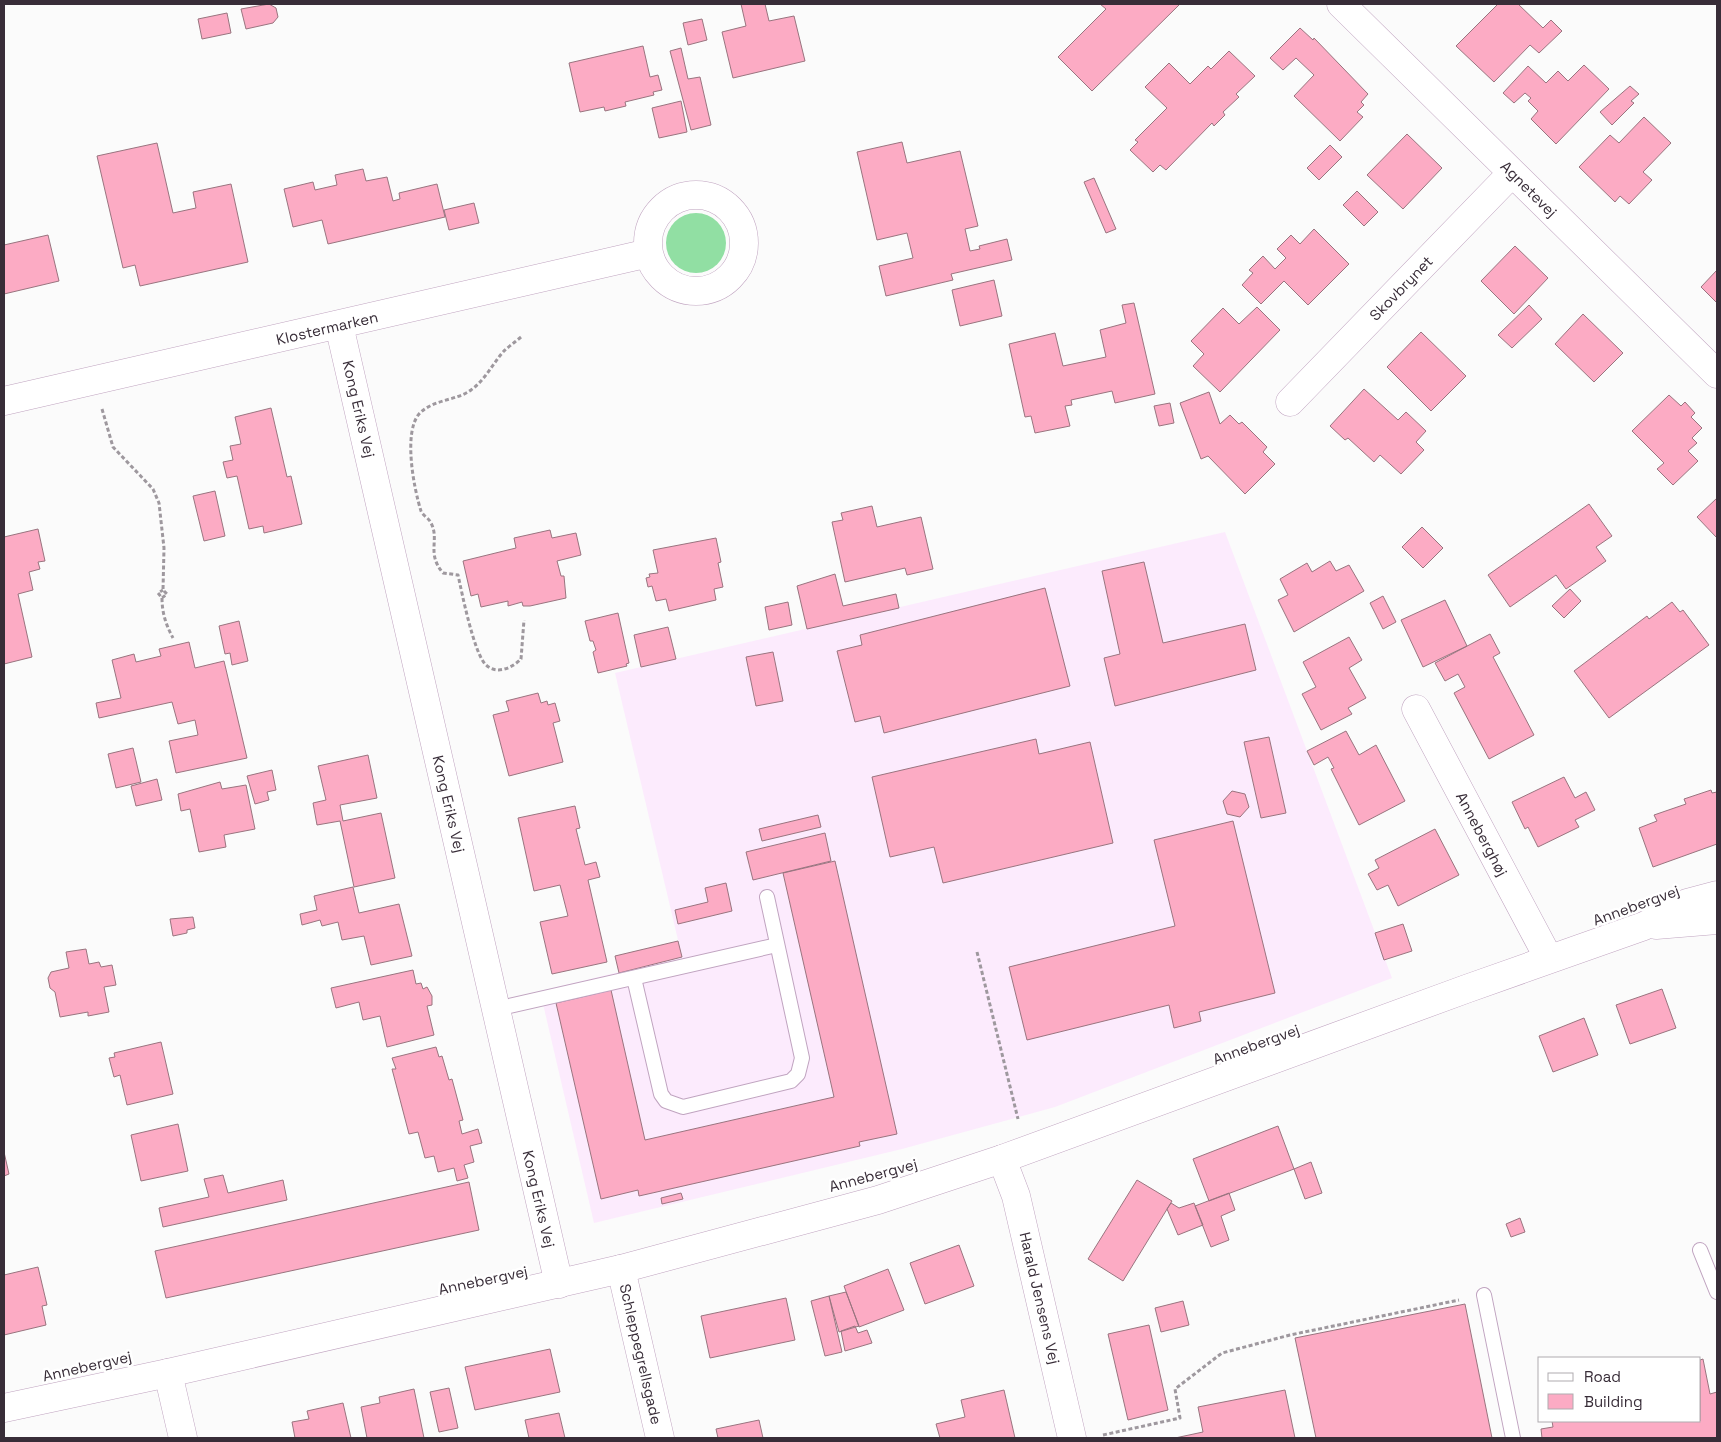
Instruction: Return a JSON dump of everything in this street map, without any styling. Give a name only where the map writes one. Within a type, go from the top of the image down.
[{"type":"street","name":"Agnetevej","points":[[1341,4],[1717,374]]},
{"type":"street","name":"Skovbrynet","points":[[1290,402],[1512,173]]},
{"type":"street","name":"Klostermarken","points":[[4,401],[649,254]]},
{"type":"street","name":"Kong Eriks Vej","points":[[339,325],[558,1284]]},
{"type":"street","name":"Anneberghøj","points":[[1416,709],[1549,959]]},
{"type":"street","name":"Annebergvej","points":[[4,1408],[168,1373],[558,1284],[878,1200],[1028,1150],[1644,926],[1687,903],[1717,895]]},
{"type":"street","name":"Annebergvej","points":[[1644,926],[1717,920]]},
{"type":"street","name":"Harald Jensens Vej","points":[[1002,1159],[1016,1196],[1072,1438]]},
{"type":"street","name":"Schleppegrellsgade","points":[[621,1269],[660,1438]]},
{"type":"street","points":[[168,1373],[183,1438]]},
{"type":"lane","points":[[634,978],[661,1094],[666,1101],[683,1108],[782,1085],[791,1081],[798,1074],[802,1058],[767,897]]},
{"type":"lane","points":[[496,1009],[777,944]]},
{"type":"lane","points":[[1700,1250],[1717,1292]]},
{"type":"lane","points":[[1484,1295],[1513,1438]]},
{"type":"path","points":[[521,337],[504,352],[486,376],[470,391],[442,400],[419,414],[411,432],[410,452],[422,513],[431,522],[433,531],[432,552],[437,567],[443,573],[458,575],[479,652],[486,665],[496,670],[512,668],[521,659],[524,620]]},
{"type":"path","points":[[96,380],[105,422],[113,447],[153,489],[159,503],[164,540],[163,590],[158,593],[162,598],[162,608],[167,627],[173,638]]},
{"type":"path","points":[[977,952],[1016,1113],[1028,1150]]},
{"type":"path","points":[[1099,1436],[1180,1418],[1175,1389],[1222,1354],[1290,1335],[1484,1295]]},
{"type":"shaded area","points":[[1225,532],[1392,978],[1055,1107],[902,1149],[594,1223],[540,991],[682,957],[615,673]]},
{"type":"green space","points":[[696,213],[713,218],[721,226],[726,243],[721,260],[713,268],[696,273],[679,268],[671,260],[666,243],[671,226],[679,218]]},
{"type":"building","points":[[269,4],[276,8],[278,17],[273,23],[246,29],[241,9]]},
{"type":"building","points":[[741,4],[765,4],[769,21],[794,16],[805,61],[733,78],[722,32],[746,26]]},
{"type":"building","points":[[1100,4],[1180,4],[1092,91],[1058,57],[1106,9]]},
{"type":"building","points":[[1498,4],[1518,4],[1543,28],[1551,20],[1562,31],[1539,53],[1530,45],[1494,82],[1456,46]]},
{"type":"building","points":[[227,13],[231,33],[202,39],[198,19]]},
{"type":"building","points":[[702,19],[707,40],[688,45],[683,23]]},
{"type":"building","points":[[1300,28],[1313,40],[1314,38],[1368,94],[1361,102],[1364,105],[1357,112],[1363,117],[1340,141],[1294,96],[1314,75],[1296,58],[1283,70],[1270,58]]},
{"type":"building","points":[[643,46],[650,77],[658,75],[662,90],[653,92],[654,95],[625,102],[626,106],[605,111],[604,107],[580,112],[569,63]]},
{"type":"building","points":[[681,48],[688,79],[700,77],[711,125],[691,130],[670,51]]},
{"type":"building","points":[[1229,51],[1255,76],[1236,94],[1239,97],[1223,112],[1225,115],[1214,126],[1212,123],[1166,170],[1160,165],[1153,172],[1130,150],[1138,142],[1135,140],[1167,108],[1145,87],[1169,63],[1190,84],[1208,66],[1211,69]]},
{"type":"building","points":[[1584,65],[1609,89],[1556,144],[1531,119],[1538,111],[1528,101],[1531,98],[1525,93],[1514,103],[1503,93],[1528,66],[1546,83],[1558,71],[1568,81]]},
{"type":"building","points":[[1630,86],[1639,94],[1631,101],[1634,103],[1612,125],[1600,112]]},
{"type":"building","points":[[681,101],[687,132],[659,138],[652,108]]},
{"type":"building","points":[[1644,117],[1671,143],[1643,172],[1652,180],[1629,204],[1620,196],[1615,202],[1579,167],[1610,135],[1619,143]]},
{"type":"building","points":[[1407,134],[1442,168],[1403,209],[1367,175]]},
{"type":"building","points":[[902,142],[907,163],[960,151],[978,226],[965,229],[970,251],[980,249],[979,246],[1007,239],[1012,260],[951,274],[953,280],[886,296],[879,266],[913,258],[907,233],[877,240],[857,152]]},
{"type":"building","points":[[157,143],[173,213],[196,208],[193,192],[231,184],[248,262],[140,286],[135,265],[123,268],[97,156]]},
{"type":"building","points":[[1330,145],[1342,157],[1319,180],[1307,168]]},
{"type":"building","points":[[363,169],[366,181],[387,177],[393,201],[400,199],[399,193],[437,184],[445,217],[328,244],[322,220],[293,227],[284,189],[313,182],[315,190],[337,185],[335,175]]},
{"type":"building","points":[[1094,178],[1116,229],[1106,233],[1084,182]]},
{"type":"building","points":[[1357,191],[1378,212],[1364,226],[1343,205]]},
{"type":"building","points":[[474,203],[479,223],[449,230],[444,210]]},
{"type":"building","points":[[1314,229],[1349,264],[1308,305],[1284,281],[1261,304],[1242,285],[1253,273],[1249,270],[1263,256],[1275,269],[1286,258],[1277,249],[1291,235],[1300,244]]},
{"type":"building","points":[[48,235],[59,281],[4,294],[4,245]]},
{"type":"building","points":[[1515,246],[1548,278],[1514,314],[1481,281]]},
{"type":"building","points":[[1717,270],[1717,303],[1701,287]]},
{"type":"building","points":[[994,280],[1002,316],[960,326],[952,290]]},
{"type":"building","points":[[1134,303],[1155,394],[1115,403],[1112,391],[1071,400],[1072,405],[1065,406],[1070,426],[1035,433],[1031,416],[1025,417],[1009,344],[1055,333],[1063,366],[1106,357],[1100,330],[1126,323],[1122,305]]},
{"type":"building","points":[[1529,305],[1542,319],[1512,348],[1498,335]]},
{"type":"building","points":[[1257,307],[1280,330],[1220,392],[1193,366],[1204,354],[1191,341],[1223,308],[1239,324]]},
{"type":"building","points":[[1583,314],[1623,353],[1594,382],[1555,344]]},
{"type":"building","points":[[1421,332],[1466,376],[1431,411],[1387,367]]},
{"type":"building","points":[[1364,389],[1398,420],[1406,412],[1426,431],[1416,442],[1424,450],[1401,474],[1380,455],[1374,462],[1348,438],[1345,440],[1330,426]]},
{"type":"building","points":[[1209,392],[1220,424],[1230,415],[1239,424],[1242,422],[1267,447],[1263,452],[1275,464],[1245,494],[1208,456],[1201,459],[1180,403]]},
{"type":"building","points":[[1669,395],[1681,406],[1685,402],[1695,413],[1691,417],[1702,428],[1692,438],[1697,443],[1688,451],[1698,461],[1673,485],[1657,469],[1664,463],[1632,431]]},
{"type":"building","points":[[1170,403],[1174,423],[1159,426],[1154,406]]},
{"type":"building","points":[[271,408],[287,477],[291,476],[302,524],[264,533],[263,526],[249,529],[237,476],[227,478],[223,462],[233,460],[230,446],[241,444],[235,417]]},
{"type":"building","points":[[215,491],[225,536],[204,541],[193,496]]},
{"type":"building","points":[[1717,498],[1717,538],[1697,517]]},
{"type":"building","points":[[1589,504],[1612,536],[1596,547],[1606,561],[1566,589],[1556,575],[1510,607],[1488,575]]},
{"type":"building","points":[[872,506],[877,527],[921,517],[933,569],[907,575],[905,568],[845,582],[832,522],[843,520],[841,513]]},
{"type":"building","points":[[1422,527],[1443,548],[1423,568],[1402,547]]},
{"type":"building","points":[[38,529],[45,561],[38,562],[40,569],[29,572],[33,590],[18,594],[32,657],[4,664],[4,537]]},
{"type":"building","points":[[550,530],[552,538],[576,533],[581,555],[557,561],[561,576],[564,576],[566,598],[530,606],[523,606],[522,602],[508,606],[508,601],[481,607],[478,594],[471,596],[463,561],[516,548],[514,538]]},
{"type":"building","points":[[716,538],[721,562],[718,563],[723,587],[714,589],[716,600],[669,611],[666,599],[656,601],[652,586],[648,587],[646,578],[650,577],[649,574],[658,573],[653,550]]},
{"type":"building","points":[[1330,561],[1336,571],[1349,565],[1364,591],[1294,632],[1278,600],[1288,595],[1280,579],[1307,563],[1312,572]]},
{"type":"building","points":[[1144,562],[1163,643],[1245,624],[1256,670],[1115,706],[1104,658],[1120,654],[1102,571]]},
{"type":"building","points":[[835,574],[843,606],[896,594],[899,608],[807,629],[797,586]]},
{"type":"building","points":[[1045,588],[1070,686],[884,733],[880,716],[855,722],[837,651],[862,645],[860,635]]},
{"type":"building","points":[[1570,589],[1581,601],[1564,618],[1552,606]]},
{"type":"building","points":[[1383,596],[1396,622],[1383,629],[1370,603]]},
{"type":"building","points":[[1445,600],[1467,646],[1423,667],[1401,620]]},
{"type":"building","points":[[788,602],[792,625],[769,630],[765,607]]},
{"type":"building","points":[[1672,602],[1680,612],[1683,610],[1709,645],[1609,718],[1574,671],[1647,616],[1649,619]]},
{"type":"building","points":[[618,613],[629,663],[626,664],[627,666],[598,673],[593,652],[596,650],[593,641],[590,641],[585,621]]},
{"type":"building","points":[[239,621],[248,661],[232,665],[230,653],[225,654],[219,626]]},
{"type":"building","points":[[668,627],[676,659],[641,667],[634,635]]},
{"type":"building","points":[[1490,634],[1500,653],[1493,657],[1534,735],[1489,759],[1454,693],[1465,687],[1458,674],[1445,681],[1435,663]]},
{"type":"building","points":[[1349,637],[1362,660],[1349,668],[1366,698],[1348,708],[1352,714],[1321,730],[1302,694],[1316,687],[1303,662]]},
{"type":"building","points":[[189,642],[195,668],[224,661],[247,758],[176,773],[169,741],[198,735],[195,720],[178,724],[172,702],[99,718],[96,703],[121,698],[112,660],[134,654],[136,662],[161,656],[159,649]]},
{"type":"building","points":[[773,652],[783,701],[756,706],[746,657]]},
{"type":"building","points":[[538,693],[541,703],[547,701],[548,705],[555,703],[560,721],[553,723],[563,762],[509,776],[493,715],[509,711],[506,701]]},
{"type":"building","points":[[1346,731],[1359,755],[1376,745],[1405,801],[1359,825],[1331,769],[1334,768],[1328,757],[1314,765],[1307,751]]},
{"type":"building","points":[[1269,737],[1286,813],[1261,818],[1244,742]]},
{"type":"building","points":[[1036,739],[1039,754],[1090,742],[1113,843],[943,883],[934,847],[890,857],[872,777]]},
{"type":"building","points":[[133,748],[141,782],[116,788],[108,754]]},
{"type":"building","points":[[368,755],[377,798],[340,805],[343,821],[381,813],[395,878],[354,887],[340,821],[317,825],[313,803],[326,800],[318,766]]},
{"type":"building","points":[[272,770],[276,790],[267,792],[269,800],[255,804],[247,776]]},
{"type":"building","points":[[1564,777],[1575,798],[1586,792],[1595,810],[1575,820],[1579,827],[1538,847],[1528,827],[1525,829],[1512,802]]},
{"type":"building","points":[[157,779],[162,800],[136,806],[131,786]]},
{"type":"building","points":[[220,782],[222,789],[246,785],[255,829],[224,835],[226,847],[199,852],[190,809],[181,811],[178,794]]},
{"type":"building","points":[[1711,790],[1712,793],[1717,792],[1717,844],[1653,867],[1639,828],[1657,821],[1654,815],[1686,804],[1684,799]]},
{"type":"building","points":[[1232,791],[1245,794],[1249,807],[1240,817],[1227,814],[1223,801]]},
{"type":"building","points":[[575,806],[580,828],[576,829],[585,865],[596,862],[600,877],[588,880],[607,962],[552,974],[540,922],[568,916],[560,885],[534,891],[518,818]]},
{"type":"building","points":[[818,815],[821,827],[762,841],[759,829]]},
{"type":"building","points":[[1233,821],[1275,993],[1199,1012],[1201,1021],[1174,1028],[1169,1005],[1027,1040],[1009,967],[1175,926],[1154,840]]},
{"type":"building","points":[[1435,829],[1459,875],[1398,906],[1388,885],[1377,890],[1368,874],[1379,868],[1375,860]]},
{"type":"building","points":[[825,833],[831,861],[753,880],[746,852]]},
{"type":"building","points":[[835,861],[897,1134],[859,1142],[860,1146],[639,1196],[638,1190],[601,1199],[556,1003],[611,990],[645,1140],[834,1097],[783,873]]},
{"type":"building","points":[[726,883],[732,911],[678,924],[675,910],[708,902],[705,888]]},
{"type":"building","points":[[353,887],[359,913],[399,904],[412,956],[371,965],[364,936],[342,940],[338,922],[322,926],[320,920],[302,925],[300,914],[317,910],[314,896]]},
{"type":"building","points":[[193,917],[195,928],[187,930],[187,933],[173,936],[170,919]]},
{"type":"building","points":[[1403,924],[1412,951],[1384,960],[1375,933]]},
{"type":"building","points":[[678,941],[682,957],[619,973],[615,956]]},
{"type":"building","points":[[86,949],[89,964],[99,962],[101,967],[112,965],[116,985],[104,987],[109,1012],[88,1016],[88,1012],[60,1017],[55,992],[50,988],[48,978],[51,972],[69,968],[66,952]]},
{"type":"building","points":[[413,970],[416,984],[421,983],[423,989],[427,987],[432,996],[432,1005],[427,1006],[434,1035],[387,1047],[380,1016],[363,1020],[359,1002],[336,1008],[331,988]]},
{"type":"building","points":[[1662,989],[1676,1028],[1630,1044],[1616,1005]]},
{"type":"building","points":[[1584,1018],[1598,1055],[1553,1072],[1539,1036]]},
{"type":"building","points":[[161,1042],[173,1094],[127,1105],[120,1075],[114,1077],[109,1058],[115,1057],[114,1053]]},
{"type":"building","points":[[436,1047],[439,1057],[442,1056],[449,1080],[452,1079],[463,1120],[459,1121],[462,1134],[478,1129],[482,1143],[470,1146],[474,1162],[464,1165],[468,1178],[457,1181],[454,1168],[438,1172],[434,1156],[425,1158],[418,1132],[409,1134],[392,1069],[396,1069],[392,1058]]},
{"type":"building","points":[[178,1124],[188,1171],[141,1181],[131,1135]]},
{"type":"building","points":[[1278,1126],[1294,1169],[1209,1201],[1193,1159]]},
{"type":"building","points":[[4,1152],[9,1174],[4,1176]]},
{"type":"building","points":[[1311,1162],[1322,1193],[1305,1199],[1294,1169]]},
{"type":"building","points":[[223,1175],[228,1193],[283,1180],[287,1200],[163,1227],[159,1208],[209,1197],[204,1179]]},
{"type":"building","points":[[1137,1180],[1172,1201],[1123,1281],[1088,1259]]},
{"type":"building","points":[[469,1182],[479,1230],[166,1298],[155,1251]]},
{"type":"building","points":[[681,1193],[683,1199],[662,1204],[661,1198]]},
{"type":"building","points":[[1229,1193],[1235,1210],[1221,1216],[1229,1240],[1211,1247],[1195,1206]]},
{"type":"building","points":[[1171,1203],[1179,1208],[1194,1203],[1203,1225],[1178,1235],[1167,1209]]},
{"type":"building","points":[[1520,1218],[1525,1232],[1511,1237],[1506,1224]]},
{"type":"building","points":[[959,1245],[974,1286],[925,1304],[910,1263]]},
{"type":"building","points":[[38,1267],[47,1305],[42,1306],[46,1325],[4,1335],[4,1275]]},
{"type":"building","points":[[888,1269],[904,1310],[859,1327],[844,1286]]},
{"type":"building","points":[[846,1292],[859,1326],[839,1332],[829,1296]]},
{"type":"building","points":[[829,1296],[842,1352],[825,1356],[811,1301]]},
{"type":"building","points":[[786,1298],[795,1340],[710,1358],[701,1316]]},
{"type":"building","points":[[1183,1301],[1189,1325],[1161,1332],[1155,1308]]},
{"type":"building","points":[[1465,1304],[1492,1438],[1316,1438],[1295,1338]]},
{"type":"building","points":[[1149,1325],[1168,1410],[1128,1420],[1108,1334]]},
{"type":"building","points":[[855,1326],[858,1333],[867,1330],[872,1343],[845,1351],[841,1331]]},
{"type":"building","points":[[550,1349],[560,1392],[475,1410],[465,1367]]},
{"type":"building","points":[[1703,1359],[1710,1394],[1717,1392],[1717,1438],[1542,1438],[1541,1429],[1553,1427],[1552,1422],[1701,1422],[1701,1360]]},
{"type":"building","points":[[449,1388],[458,1428],[439,1432],[430,1392]]},
{"type":"building","points":[[414,1389],[424,1438],[367,1438],[361,1407],[380,1403],[379,1397]]},
{"type":"building","points":[[1004,1390],[1015,1438],[940,1438],[936,1424],[965,1417],[961,1400]]},
{"type":"building","points":[[1285,1390],[1295,1438],[1175,1438],[1203,1432],[1198,1407]]},
{"type":"building","points":[[343,1403],[351,1438],[295,1438],[292,1422],[309,1419],[307,1411]]},
{"type":"building","points":[[559,1413],[565,1438],[529,1438],[525,1420]]},
{"type":"building","points":[[759,1420],[763,1438],[718,1438],[716,1429]]}]
